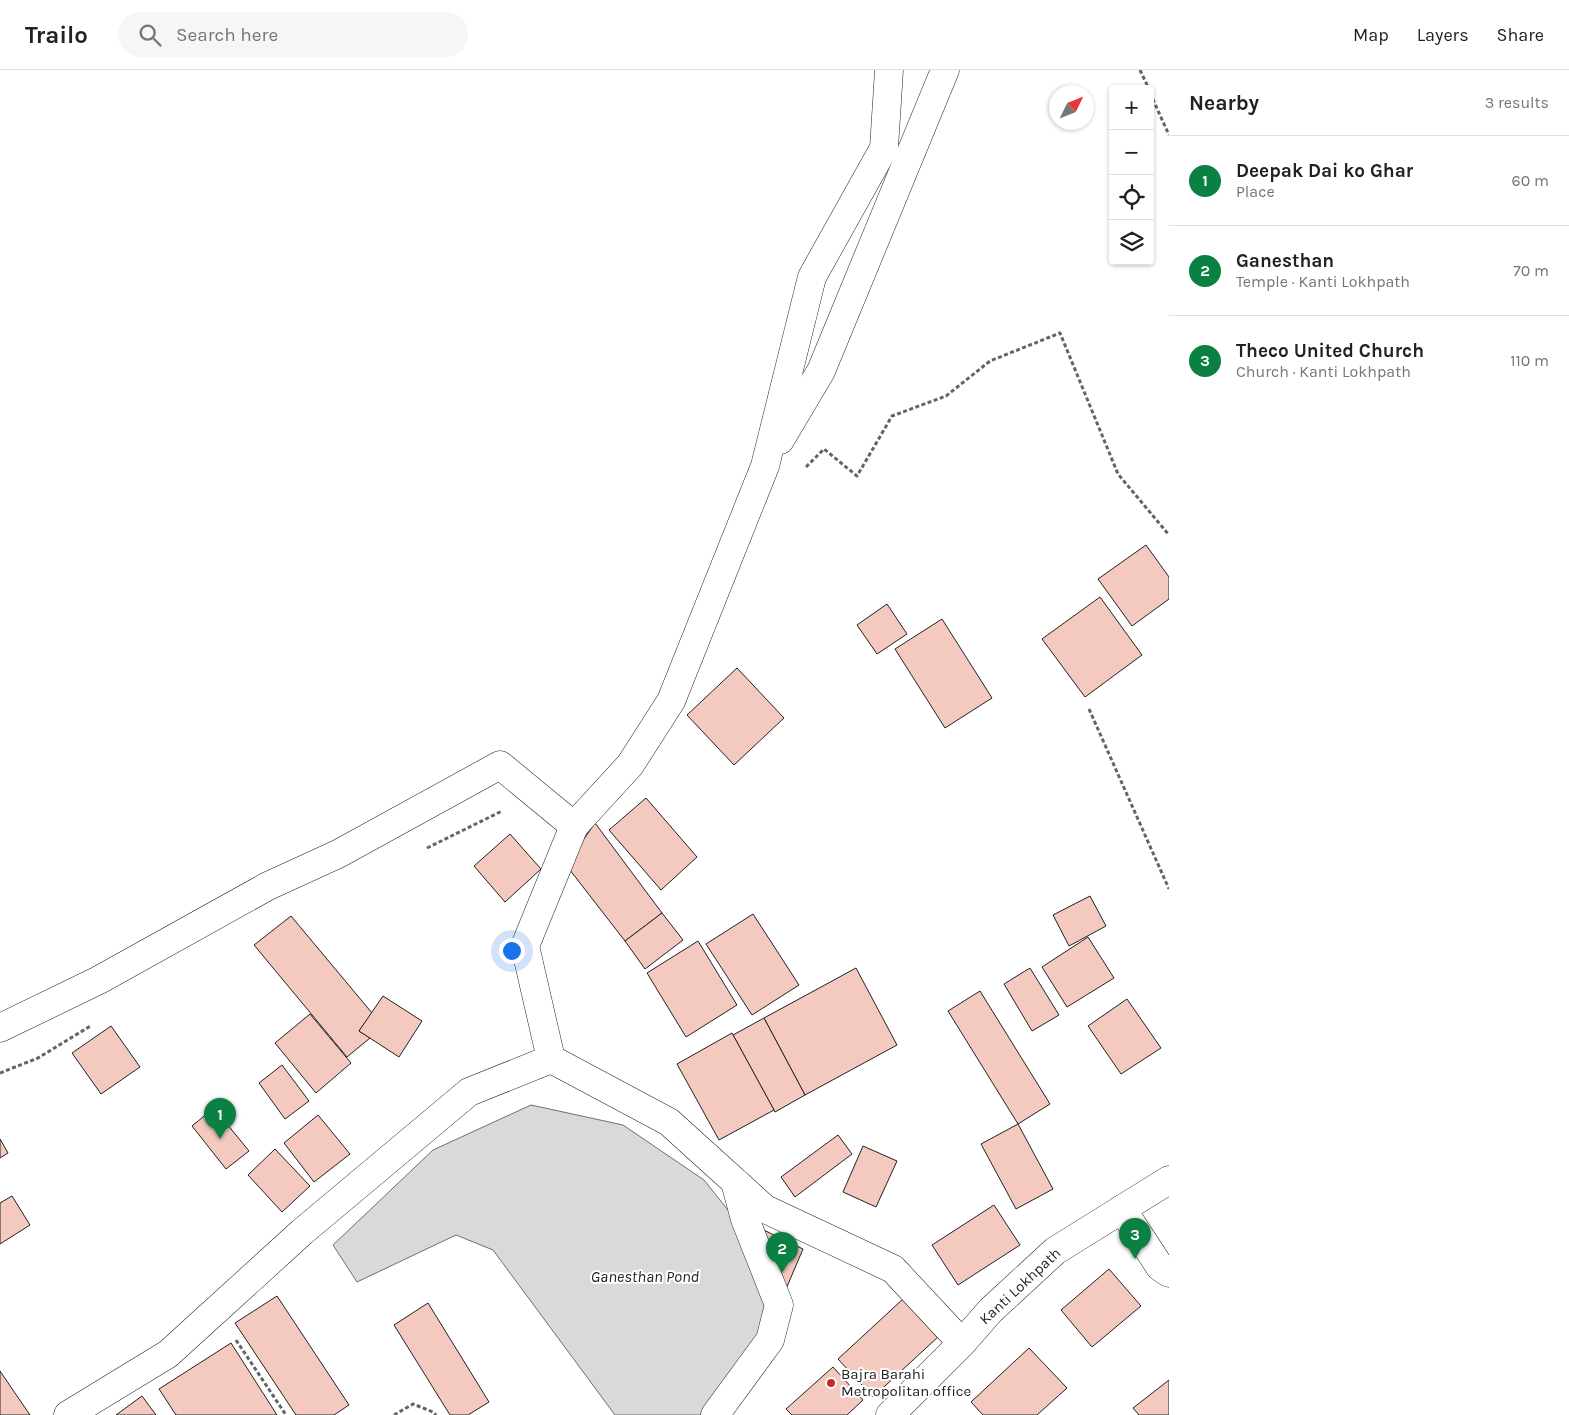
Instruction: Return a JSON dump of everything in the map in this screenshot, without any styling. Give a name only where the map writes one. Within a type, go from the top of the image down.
[{"type":"street","points":[[889,70],[884,148],[812,278],[765,466],[671,701],[630,765],[574,826],[525,946],[551,1059],[670,1122],[765,1209],[893,1269],[962,1342]]},
{"type":"street","points":[[765,466],[821,371],[945,70]]},
{"type":"street","points":[[0,1028],[100,980],[268,886],[338,854],[500,765],[574,826]]},
{"type":"street","points":[[68,1415],[168,1354],[302,1232],[469,1092],[551,1059]]},
{"type":"street","name":"Kanti Lokhpath","points":[[890,1415],[991,1310],[1055,1251],[1169,1180]]},
{"type":"street","points":[[715,1415],[770,1340],[779,1305],[745,1219],[735,1182]]},
{"type":"street","points":[[1122,1209],[1160,1267],[1169,1273]]},
{"type":"path","points":[[1140,70],[1147,85]]},
{"type":"path","points":[[1154,101],[1169,135]]},
{"type":"path","points":[[803,470],[824,449],[857,476],[892,416],[946,396],[990,360],[1060,334],[1118,474],[1169,535]]},
{"type":"path","points":[[1089,709],[1169,889]]},
{"type":"path","points":[[0,1073],[38,1058]]},
{"type":"path","points":[[216,1310],[286,1415]]},
{"type":"path","points":[[394,1415],[413,1404],[436,1415]]},
{"type":"water","name":"Ganesthan Pond","points":[[531,1105],[623,1125],[704,1180],[740,1225],[771,1306],[763,1334],[707,1415],[615,1415],[493,1250],[456,1235],[357,1282],[333,1245],[433,1150]]},
{"type":"building","points":[[1146,545],[1169,577],[1169,599],[1132,626],[1098,579]]},
{"type":"building","points":[[1100,597],[1142,655],[1085,697],[1042,639]]},
{"type":"building","points":[[887,604],[907,634],[877,654],[857,625]]},
{"type":"building","points":[[942,619],[992,698],[945,728],[895,649]]},
{"type":"building","points":[[737,668],[784,718],[734,765],[687,715]]},
{"type":"building","points":[[646,798],[697,857],[661,890],[609,830]]},
{"type":"building","points":[[595,823],[662,913],[625,941],[566,865]]},
{"type":"building","points":[[510,834],[541,869],[505,902],[474,866]]},
{"type":"building","points":[[1090,896],[1106,926],[1069,946],[1053,915]]},
{"type":"building","points":[[662,913],[683,940],[645,969],[625,941]]},
{"type":"building","points":[[753,914],[799,985],[752,1015],[706,944]]},
{"type":"building","points":[[291,916],[372,1013],[359,1031],[370,1038],[347,1057],[254,945]]},
{"type":"building","points":[[1088,937],[1114,978],[1067,1007],[1042,967]]},
{"type":"building","points":[[698,941],[737,1005],[686,1037],[647,973]]},
{"type":"building","points":[[856,968],[897,1045],[805,1095],[764,1018]]},
{"type":"building","points":[[1030,968],[1059,1015],[1032,1031],[1004,984]]},
{"type":"building","points":[[980,991],[1050,1104],[1018,1124],[948,1011]]},
{"type":"building","points":[[383,996],[422,1021],[399,1057],[359,1031]]},
{"type":"building","points":[[1127,999],[1161,1048],[1121,1074],[1088,1026]]},
{"type":"building","points":[[310,1014],[351,1063],[316,1093],[275,1043]]},
{"type":"building","points":[[764,1018],[805,1095],[775,1112],[733,1035]]},
{"type":"building","points":[[111,1026],[140,1067],[101,1094],[72,1053]]},
{"type":"building","points":[[732,1033],[774,1110],[719,1140],[677,1064]]},
{"type":"building","points":[[282,1065],[309,1101],[285,1119],[259,1083]]},
{"type":"building","points":[[214,1108],[249,1151],[226,1169],[192,1126]]},
{"type":"building","points":[[318,1115],[350,1154],[314,1182],[284,1143]]},
{"type":"building","points":[[1018,1124],[1053,1189],[1016,1209],[981,1144]]},
{"type":"building","points":[[838,1135],[852,1154],[795,1197],[781,1177]]},
{"type":"building","points":[[0,1139],[8,1153],[0,1158]]},
{"type":"building","points":[[863,1146],[897,1161],[876,1207],[843,1192]]},
{"type":"building","points":[[275,1149],[310,1186],[282,1212],[248,1175]]},
{"type":"building","points":[[12,1196],[30,1225],[0,1244],[0,1203]]},
{"type":"building","points":[[994,1205],[1020,1245],[958,1285],[932,1245]]},
{"type":"building","points":[[749,1223],[803,1249],[783,1296]]},
{"type":"building","points":[[1109,1269],[1141,1306],[1092,1347],[1061,1310]]},
{"type":"building","points":[[277,1296],[349,1405],[334,1415],[296,1415],[235,1323]]},
{"type":"building","points":[[903,1299],[938,1337],[873,1397],[838,1359]]},
{"type":"building","points":[[428,1303],[489,1402],[468,1415],[450,1415],[394,1325]]},
{"type":"building","points":[[231,1343],[277,1415],[176,1415],[159,1389]]},
{"type":"building","points":[[1029,1348],[1067,1388],[1037,1415],[983,1415],[971,1402]]},
{"type":"building","name":"Bajra Barahi Metropolitan office","points":[[833,1367],[863,1400],[847,1415],[792,1415],[786,1409]]},
{"type":"building","points":[[0,1371],[30,1415],[0,1415]]},
{"type":"building","points":[[1169,1380],[1169,1415],[1139,1415],[1133,1408]]},
{"type":"building","points":[[142,1396],[156,1415],[116,1415]]},
{"type":"place","name":"Deepak Dai ko Ghar","points":[[220,1139]]},
{"type":"place","name":"Theco United Church","points":[[1135,1259]]},
{"type":"place","name":"Ganesthan","points":[[782,1273]]},
{"type":"place","name":"Bajra Barahi Metropolitan office","points":[[831,1383]]}]
